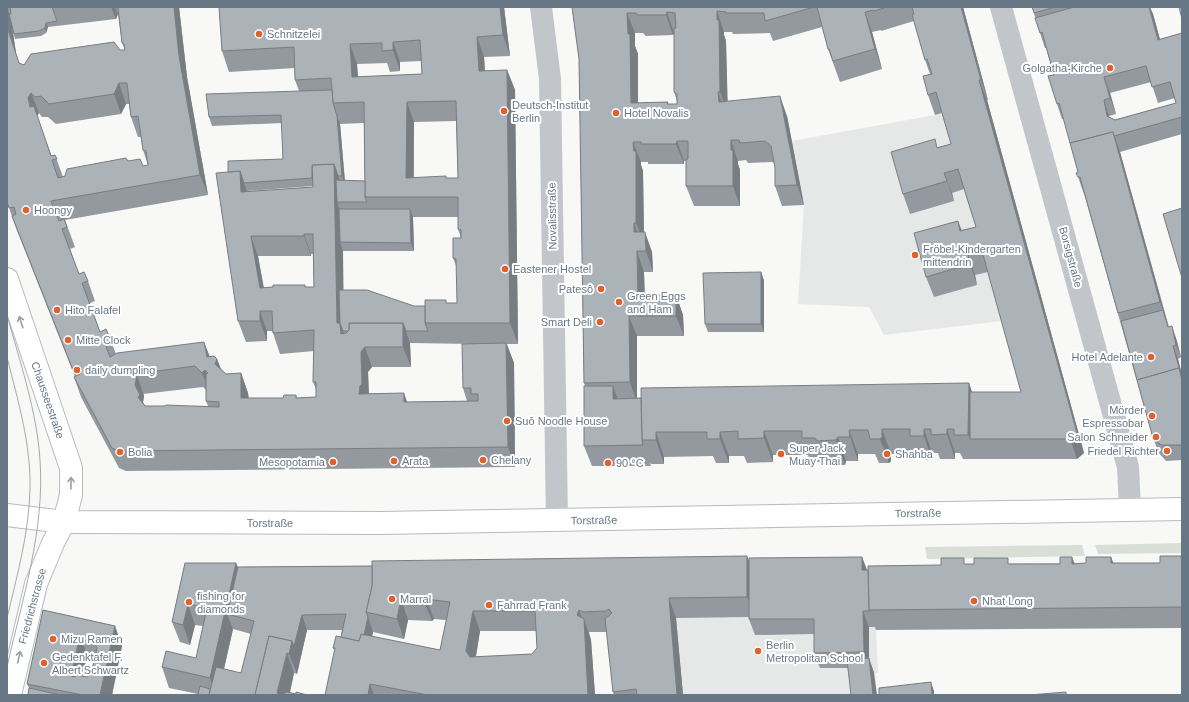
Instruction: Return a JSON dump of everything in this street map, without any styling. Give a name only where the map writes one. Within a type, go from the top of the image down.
[{"type":"main road","name":"Chausseestraße","points":[[7,280],[71,468],[70,495],[64,522]]},
{"type":"main road","name":"Torstraße","points":[[7,515],[64,522],[342,524],[1182,509]]},
{"type":"main road","name":"Friedrichstrasse","points":[[10,695],[36,584],[52,543],[64,522]]},
{"type":"street","name":"Novalisstraße","points":[[541,7],[550,78],[557,521]]},
{"type":"street","name":"Borsigstraße","points":[[1001,7],[1128,467],[1130,509]]},
{"type":"shaded area","name":"Fröbel-Kindergarten mittendrin","points":[[987,100],[1045,309],[1002,321],[884,335],[869,307],[798,304],[804,205],[792,141],[935,115]]},
{"type":"shaded area","points":[[1182,543],[1182,553],[1098,554],[1095,545]]},
{"type":"shaded area","points":[[1082,545],[1085,556],[927,559],[925,547]]},
{"type":"shaded area","name":"Berlin Metropolitan School","points":[[868,573],[876,630],[878,673],[875,673],[877,695],[642,695],[633,578]]},
{"type":"building","points":[[10,7],[52,7],[57,21],[46,23],[45,28],[39,31],[14,34],[9,14],[11,14]]},
{"type":"building","points":[[118,7],[174,7],[179,56],[200,175],[51,201],[59,221],[64,219],[67,227],[62,229],[79,274],[84,272],[88,281],[82,283],[100,332],[106,329],[110,338],[104,341],[110,357],[117,353],[204,342],[207,357],[214,356],[217,359],[215,364],[226,374],[241,373],[241,398],[283,398],[284,395],[296,395],[296,398],[316,397],[316,382],[313,382],[314,330],[273,333],[272,311],[260,311],[260,321],[238,321],[216,173],[240,171],[241,192],[313,187],[312,165],[334,164],[337,323],[340,323],[341,334],[346,333],[349,330],[349,323],[403,323],[403,347],[365,347],[361,352],[362,384],[360,386],[359,394],[404,393],[404,402],[478,401],[478,394],[471,394],[471,388],[463,388],[462,344],[506,343],[508,447],[119,451],[112,448],[74,377],[80,374],[77,368],[73,370],[12,216],[16,214],[14,207],[9,208],[7,202],[7,21],[9,33],[19,63],[24,65],[31,54],[114,42],[120,50],[125,50],[124,44],[122,43]],"holes":[[[119,83],[127,83],[131,117],[138,116],[143,150],[146,151],[148,165],[143,166],[140,159],[128,161],[126,158],[67,169],[65,176],[58,178],[52,160],[57,159],[55,155],[51,156],[34,106],[30,107],[28,98],[31,93],[35,97],[41,96],[49,104],[114,94]],[[304,234],[313,234],[314,287],[305,287],[305,285],[273,285],[273,287],[260,288],[251,236],[304,236]],[[195,366],[202,373],[205,370],[208,373],[206,374],[206,401],[219,402],[219,407],[166,405],[145,406],[138,397],[140,395],[135,385],[137,375],[135,374]]]},
{"type":"building","points":[[219,7],[500,7],[503,35],[477,37],[479,71],[507,70],[510,323],[425,323],[425,300],[446,300],[446,303],[457,303],[456,259],[453,258],[453,238],[461,238],[461,230],[458,229],[458,197],[365,197],[364,102],[333,103],[331,78],[295,80],[294,47],[222,51]],"holes":[[[420,40],[422,74],[352,77],[350,44],[382,43],[382,51],[393,50],[393,42]],[[456,101],[458,178],[446,178],[446,176],[406,178],[407,102]]]},
{"type":"building","points":[[572,7],[814,7],[765,21],[764,13],[726,13],[717,11],[717,20],[719,20],[719,102],[780,96],[797,185],[775,186],[775,168],[771,146],[765,141],[740,143],[739,140],[731,140],[731,150],[733,150],[733,186],[686,186],[688,141],[677,141],[676,144],[641,144],[641,142],[633,142],[634,151],[636,151],[636,223],[634,223],[634,232],[645,232],[646,251],[637,251],[638,297],[648,297],[648,295],[676,295],[676,316],[629,316],[630,382],[584,383],[579,59]],"holes":[[[667,12],[675,13],[674,92],[677,94],[677,104],[667,104],[668,102],[631,103],[630,34],[628,34],[627,13],[636,13],[638,15],[666,15]]]},
{"type":"building","points":[[817,7],[887,7],[865,12],[875,49],[833,61],[828,49]]},
{"type":"building","points":[[912,7],[961,7],[981,80],[979,80],[1077,433],[1070,439],[970,439],[970,392],[1021,392],[982,251],[968,255],[970,264],[926,277],[914,233],[958,221],[960,231],[976,227],[958,169],[944,173],[947,181],[903,194],[891,152],[935,139],[937,148],[951,144],[936,92],[928,95],[923,76],[932,74],[927,59],[925,60],[912,15],[914,14]]},
{"type":"building","points":[[1032,7],[1055,7],[1034,13]]},
{"type":"building","name":"Golgatha-Kirche","points":[[1074,7],[1149,7],[1158,40],[1182,33],[1182,117],[1114,136],[1113,132],[1070,143],[1059,103],[1057,104],[1048,76],[1054,75],[1042,32],[1040,33],[1035,18]],"holes":[[[1146,66],[1152,87],[1170,82],[1176,103],[1115,120],[1107,116],[1104,100],[1110,98],[1104,77]]]},
{"type":"building","points":[[1179,7],[1182,7],[1182,19]]},
{"type":"building","points":[[332,90],[333,103],[337,116],[342,176],[338,176],[334,164],[312,165],[312,178],[244,183],[240,171],[228,172],[228,161],[283,159],[281,115],[209,117],[206,94]]},
{"type":"building","points":[[1113,132],[1160,302],[1118,313],[1080,177],[1078,177],[1076,173],[1078,172],[1070,143]]},
{"type":"building","points":[[336,180],[365,181],[365,197],[367,202],[337,202]]},
{"type":"building","points":[[1182,208],[1182,278],[1163,214]]},
{"type":"building","points":[[339,209],[410,209],[411,243],[340,242]]},
{"type":"building","points":[[761,272],[761,324],[705,324],[703,273]]},
{"type":"building","points":[[339,290],[367,290],[414,306],[425,306],[425,323],[428,331],[406,331],[403,323],[349,323],[349,330],[343,331],[340,323]]},
{"type":"building","points":[[1163,310],[1168,327],[1172,326],[1176,345],[1173,346],[1180,371],[1179,368],[1137,380],[1121,321]]},
{"type":"building","points":[[1179,368],[1182,380],[1182,445],[1161,445],[1153,438],[1137,380]]},
{"type":"building","points":[[969,383],[968,435],[954,435],[954,429],[947,429],[947,434],[931,435],[931,429],[924,429],[924,436],[910,436],[910,429],[882,429],[882,437],[880,439],[870,439],[868,430],[849,430],[850,437],[838,437],[836,440],[817,441],[815,438],[802,438],[802,431],[764,431],[764,438],[738,439],[738,431],[720,432],[720,439],[707,439],[707,432],[656,432],[656,440],[642,440],[641,388]]},
{"type":"building","points":[[584,386],[613,386],[613,399],[641,398],[643,445],[584,446]]},
{"type":"building","points":[[747,556],[747,597],[669,598],[677,695],[637,695],[636,689],[613,692],[605,619],[612,613],[609,609],[606,611],[583,612],[579,610],[577,615],[584,619],[588,695],[428,695],[370,684],[368,695],[325,695],[335,648],[333,648],[336,636],[359,641],[361,634],[440,650],[450,602],[426,599],[424,601],[401,599],[397,619],[366,612],[372,586],[372,561]],"holes":[[[473,611],[535,611],[537,648],[532,654],[470,657],[466,651]]]},
{"type":"building","points":[[1160,556],[1181,556],[1182,607],[869,610],[868,566],[941,565],[941,558],[964,558],[964,564],[974,564],[974,558],[1008,558],[1008,564],[1060,564],[1060,557],[1072,557],[1072,564],[1086,563],[1086,557],[1111,557],[1111,563],[1160,563]]},
{"type":"building","points":[[862,557],[862,570],[868,570],[869,610],[863,611],[864,652],[814,653],[814,619],[749,619],[749,558]]},
{"type":"building","points":[[185,563],[236,563],[210,678],[162,667],[166,651],[196,658],[207,608],[188,604],[183,625],[172,622]]},
{"type":"building","points":[[372,566],[372,586],[366,612],[368,617],[364,635],[361,634],[359,641],[341,637],[346,614],[302,615],[294,646],[292,641],[269,636],[255,695],[209,695],[216,667],[241,673],[254,621],[227,614],[238,567]]},
{"type":"building","points":[[43,610],[115,626],[100,695],[83,695],[27,684]],"holes":[[[80,635],[85,637],[84,640],[94,642],[97,648],[91,674],[87,677],[76,675],[75,677],[71,676]]]},
{"type":"building","points":[[269,636],[292,641],[289,654],[287,653],[277,693],[281,695],[255,695]]},
{"type":"building","points":[[869,658],[873,695],[851,695],[847,660]]},
{"type":"building","points":[[931,682],[932,695],[879,695],[879,688]]},
{"type":"building","points":[[200,686],[210,689],[209,695],[198,695]]},
{"type":"building","points":[[29,688],[61,695],[28,695]]},
{"type":"building","points":[[287,692],[296,694],[296,692],[307,695],[281,695]]},
{"type":"building","points":[[1066,692],[1066,695],[1029,695]]},
{"type":"tram line","points":[[7,315],[32,405],[38,442],[41,486],[36,539],[7,667]]},
{"type":"tram line","points":[[7,357],[26,439],[30,472],[29,505],[25,538],[7,618]]},
{"type":"place","name":"Schnitzelei","points":[[259,34]]},
{"type":"place","name":"Golgatha-Kirche","points":[[1110,68]]},
{"type":"place","name":"Deutsch-Institut Berlin","points":[[504,111]]},
{"type":"place","name":"Hotel Novalis","points":[[616,113]]},
{"type":"place","name":"Hoongy","points":[[26,210]]},
{"type":"place","name":"Fröbel-Kindergarten mittendrin","points":[[915,255]]},
{"type":"place","name":"Eastener Hostel","points":[[505,269]]},
{"type":"place","name":"Patesô","points":[[601,289]]},
{"type":"place","name":"Green Eggs and Ham","points":[[619,302]]},
{"type":"place","name":"Hito Falafel","points":[[57,310]]},
{"type":"place","name":"Smart Deli","points":[[600,322]]},
{"type":"place","name":"Mitte Clock","points":[[68,340]]},
{"type":"place","name":"Hotel Adelante","points":[[1151,357]]},
{"type":"place","name":"daily dumpling","points":[[77,370]]},
{"type":"place","name":"Mörder Espressobar","points":[[1152,416]]},
{"type":"place","name":"Suō Noodle House","points":[[507,421]]},
{"type":"place","name":"Salon Schneider","points":[[1156,437]]},
{"type":"place","name":"Friedel Richter","points":[[1167,451]]},
{"type":"place","name":"Bolia","points":[[120,452]]},
{"type":"place","name":"Super Jack Muay Thai","points":[[781,454]]},
{"type":"place","name":"Shahba","points":[[887,454]]},
{"type":"place","name":"Chelany","points":[[483,460]]},
{"type":"place","name":"Arata","points":[[394,461]]},
{"type":"place","name":"Mesopotamia","points":[[333,462]]},
{"type":"place","name":"90 °C","points":[[608,463]]},
{"type":"place","name":"Marral","points":[[392,599]]},
{"type":"place","name":"Nhat Long","points":[[974,601]]},
{"type":"place","name":"fishing for diamonds","points":[[189,602]]},
{"type":"place","name":"Fahrrad Frank","points":[[489,605]]},
{"type":"place","name":"Mizu Ramen","points":[[53,639]]},
{"type":"place","name":"Berlin Metropolitan School","points":[[758,651]]},
{"type":"place","name":"Gedenktafel F. Albert Schwartz","points":[[44,663]]}]
